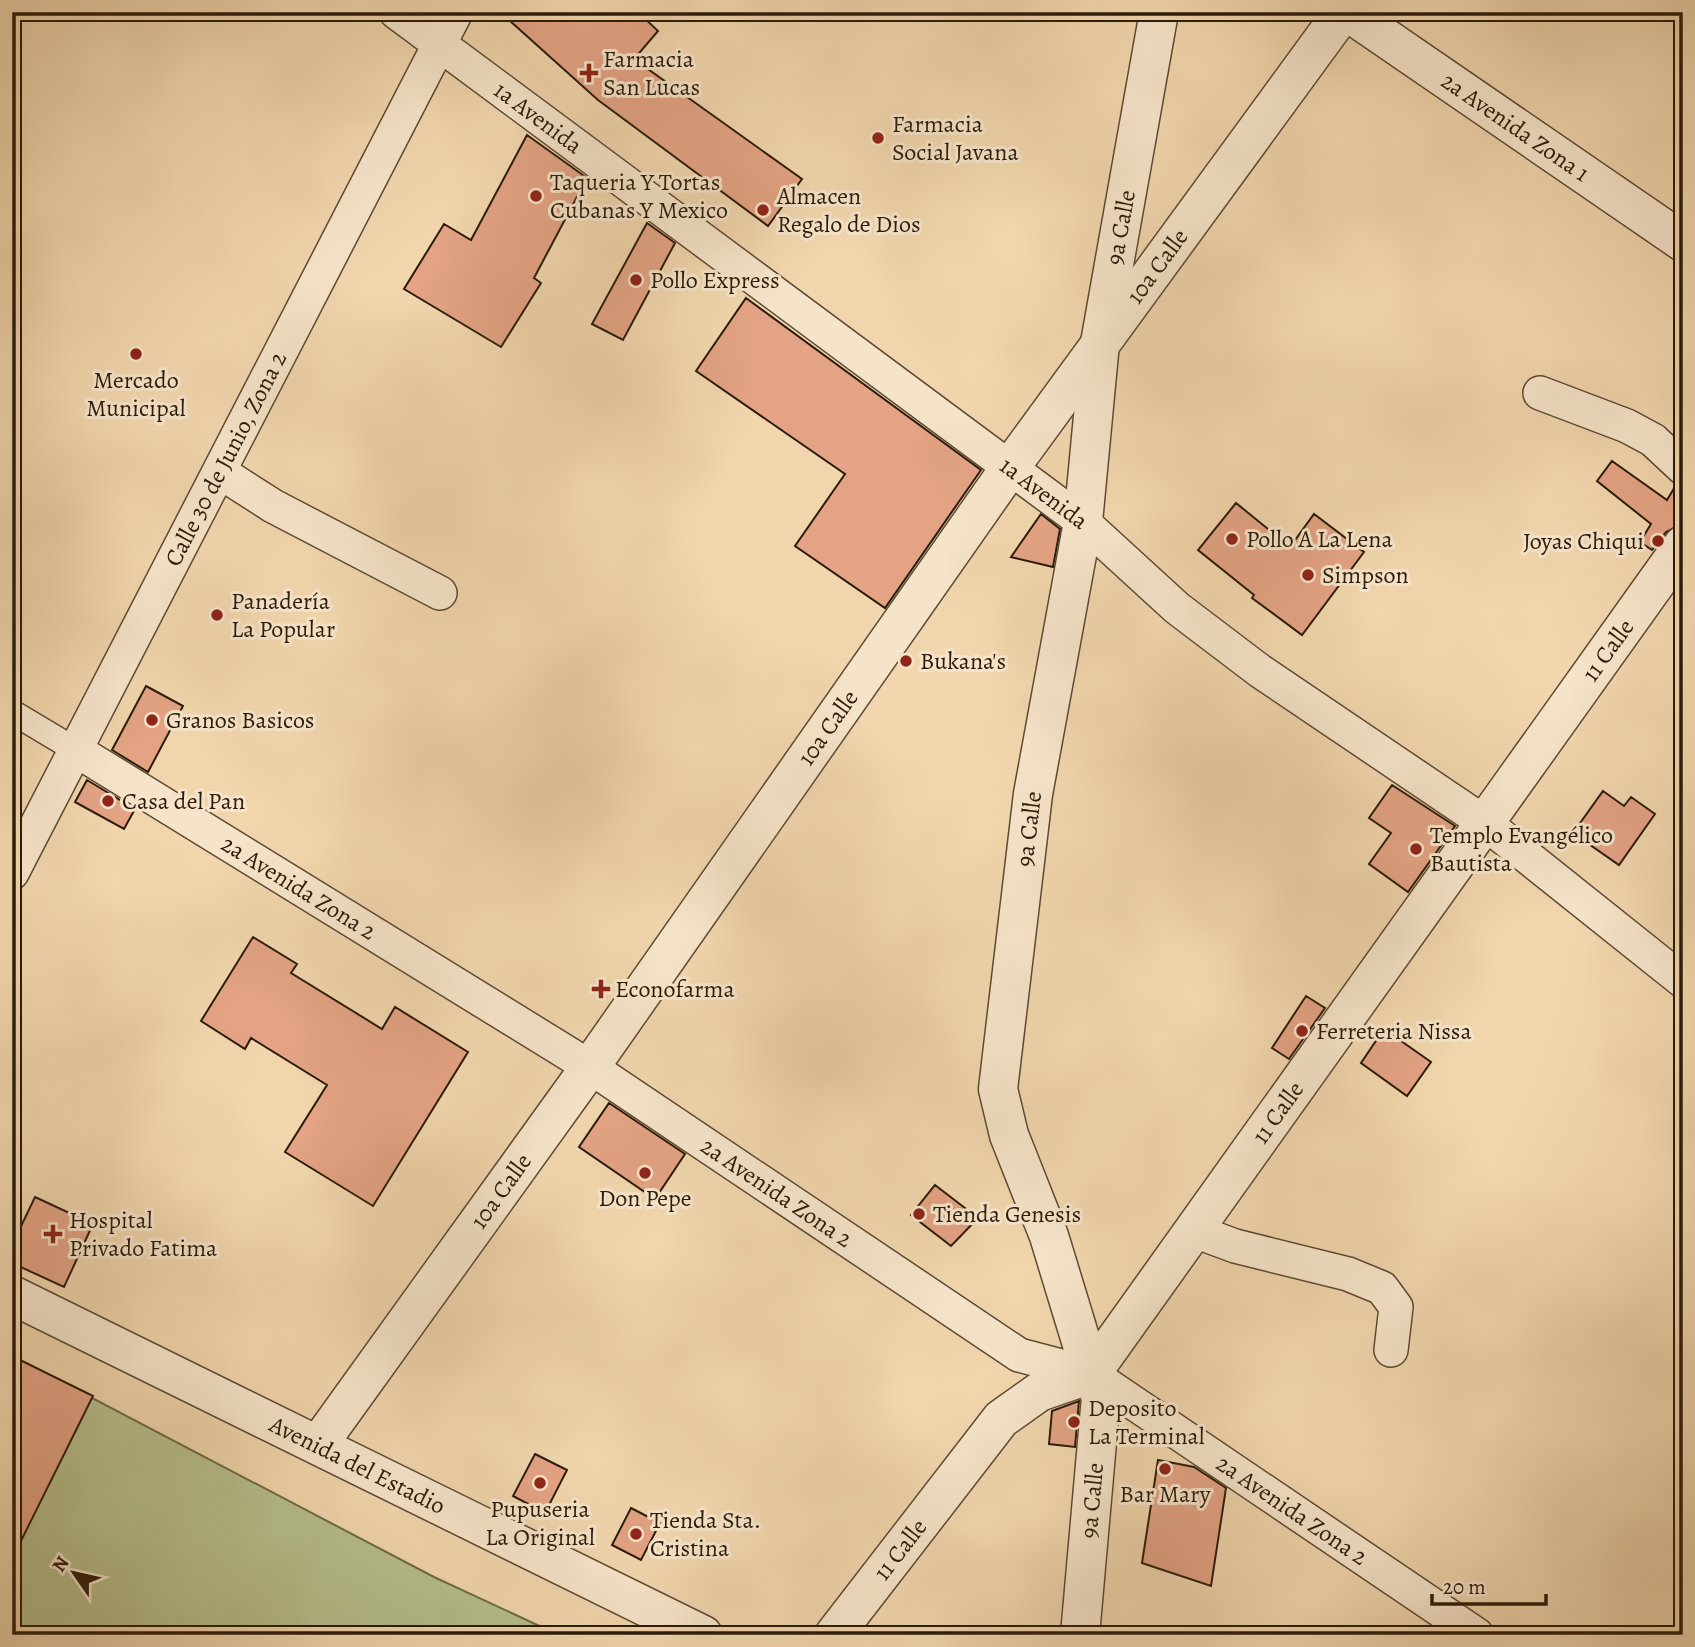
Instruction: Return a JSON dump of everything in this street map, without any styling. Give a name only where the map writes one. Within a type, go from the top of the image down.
[{"type":"street","name":"1a Avenida","points":[[396,12],[1083,522],[1177,608],[1250,663],[1485,823],[1683,981]]},
{"type":"street","name":"Calle 30 de Junio, Zona 2","points":[[12,873],[456,12]]},
{"type":"street","name":"9a Calle","points":[[1080,1635],[1101,1397],[1091,1374],[1049,1236],[1009,1135],[998,1088],[1033,794],[1083,522],[1100,343],[1159,12]]},
{"type":"street","name":"10a Calle","points":[[318,1445],[590,1067],[1009,469],[1345,12]]},
{"type":"street","name":"2a Avenida Zona 1","points":[[1345,12],[1683,242]]},
{"type":"street","points":[[1540,393],[1635,430],[1653,440],[1683,468]]},
{"type":"street","points":[[220,472],[273,506],[440,593]]},
{"type":"street","name":"11 Calle","points":[[834,1635],[1001,1419],[1039,1392],[1091,1374],[1683,545]]},
{"type":"street","points":[[12,712],[74,749]]},
{"type":"street","name":"2a Avenida Zona 2","points":[[74,749],[590,1067],[1019,1355],[1091,1374],[1477,1635]]},
{"type":"street","points":[[1192,1230],[1235,1246],[1348,1274],[1382,1288],[1396,1307],[1391,1350]]},
{"type":"street","name":"Avenida del Estadio","points":[[12,1295],[704,1635]]},
{"type":"green space","points":[[12,1356],[434,1577],[559,1635],[12,1635]]},
{"type":"building","points":[[500,12],[638,12],[658,31],[634,59],[802,179],[768,226],[598,100]]},
{"type":"building","points":[[527,135],[587,178],[534,278],[541,283],[501,347],[404,289],[444,224],[471,240]]},
{"type":"building","name":"Pollo Express","points":[[647,223],[675,243],[623,340],[592,324]]},
{"type":"building","points":[[746,298],[981,470],[885,608],[795,546],[845,474],[696,371]]},
{"type":"building","points":[[1612,461],[1667,500],[1676,485],[1683,487],[1683,524],[1666,532],[1652,550],[1640,542],[1651,524],[1597,481]]},
{"type":"building","name":"Simpson","points":[[1236,503],[1290,547],[1314,514],[1364,552],[1302,635],[1252,598],[1254,595],[1198,550]]},
{"type":"building","points":[[1041,514],[1060,529],[1053,567],[1011,557]]},
{"type":"building","name":"Granos Basicos","points":[[146,686],[183,706],[148,772],[112,750]]},
{"type":"building","name":"Casa del Pan","points":[[87,780],[135,809],[124,829],[75,802]]},
{"type":"building","name":"Templo Evangélico Bautista","points":[[1392,785],[1455,826],[1408,892],[1369,864],[1391,833],[1369,818]]},
{"type":"building","points":[[1603,791],[1624,806],[1631,797],[1655,814],[1619,865],[1573,833]]},
{"type":"building","points":[[253,937],[297,964],[291,973],[382,1029],[395,1007],[468,1052],[373,1206],[285,1152],[327,1085],[251,1038],[245,1049],[201,1021]]},
{"type":"building","name":"Ferreteria Nissa","points":[[1306,996],[1325,1008],[1289,1059],[1272,1048]]},
{"type":"building","points":[[1384,1029],[1431,1062],[1407,1096],[1361,1063]]},
{"type":"building","name":"Don Pepe","points":[[609,1103],[685,1154],[655,1199],[579,1147]]},
{"type":"building","points":[[935,1185],[978,1218],[951,1246],[911,1215]]},
{"type":"building","name":"Hospital Privado Fatima","points":[[35,1197],[93,1224],[64,1287],[12,1263],[12,1245]]},
{"type":"building","points":[[12,1356],[93,1396],[12,1559]]},
{"type":"building","points":[[1079,1401],[1075,1447],[1049,1444],[1052,1411]]},
{"type":"building","name":"Pupuseria La Original","points":[[535,1454],[567,1470],[545,1513],[513,1496]]},
{"type":"building","points":[[1158,1460],[1194,1467],[1226,1488],[1211,1586],[1142,1563]]},
{"type":"building","name":"Tienda Sta. Cristina","points":[[631,1508],[660,1523],[641,1560],[612,1545]]},
{"type":"place","name":"Farmacia San Lucas","points":[[589,73]]},
{"type":"place","name":"Farmacia Social Javana","points":[[878,138]]},
{"type":"place","name":"Taqueria Y Tortas Cubanas Y Mexico","points":[[536,196]]},
{"type":"place","name":"Almacen Regalo de Dios","points":[[763,210]]},
{"type":"place","name":"Pollo Express","points":[[636,280]]},
{"type":"place","name":"Mercado Municipal","points":[[136,354]]},
{"type":"place","name":"Pollo A La Lena","points":[[1232,539]]},
{"type":"place","name":"Joyas Chiqui","points":[[1658,541]]},
{"type":"place","name":"Simpson","points":[[1308,575]]},
{"type":"place","name":"Panadería La Popular","points":[[217,615]]},
{"type":"place","name":"Bukana's","points":[[906,661]]},
{"type":"place","name":"Granos Basicos","points":[[152,720]]},
{"type":"place","name":"Casa del Pan","points":[[108,801]]},
{"type":"place","name":"Templo Evangélico Bautista","points":[[1416,849]]},
{"type":"place","name":"Econofarma","points":[[601,989]]},
{"type":"place","name":"Ferreteria Nissa","points":[[1302,1031]]},
{"type":"place","name":"Don Pepe","points":[[645,1173]]},
{"type":"place","name":"Tienda Genesis","points":[[919,1214]]},
{"type":"place","name":"Hospital Privado Fatima","points":[[53,1234]]},
{"type":"place","name":"Deposito La Terminal","points":[[1074,1422]]},
{"type":"place","name":"Bar Mary","points":[[1165,1469]]},
{"type":"place","name":"Pupuseria La Original","points":[[540,1483]]},
{"type":"place","name":"Tienda Sta. Cristina","points":[[636,1534]]}]
